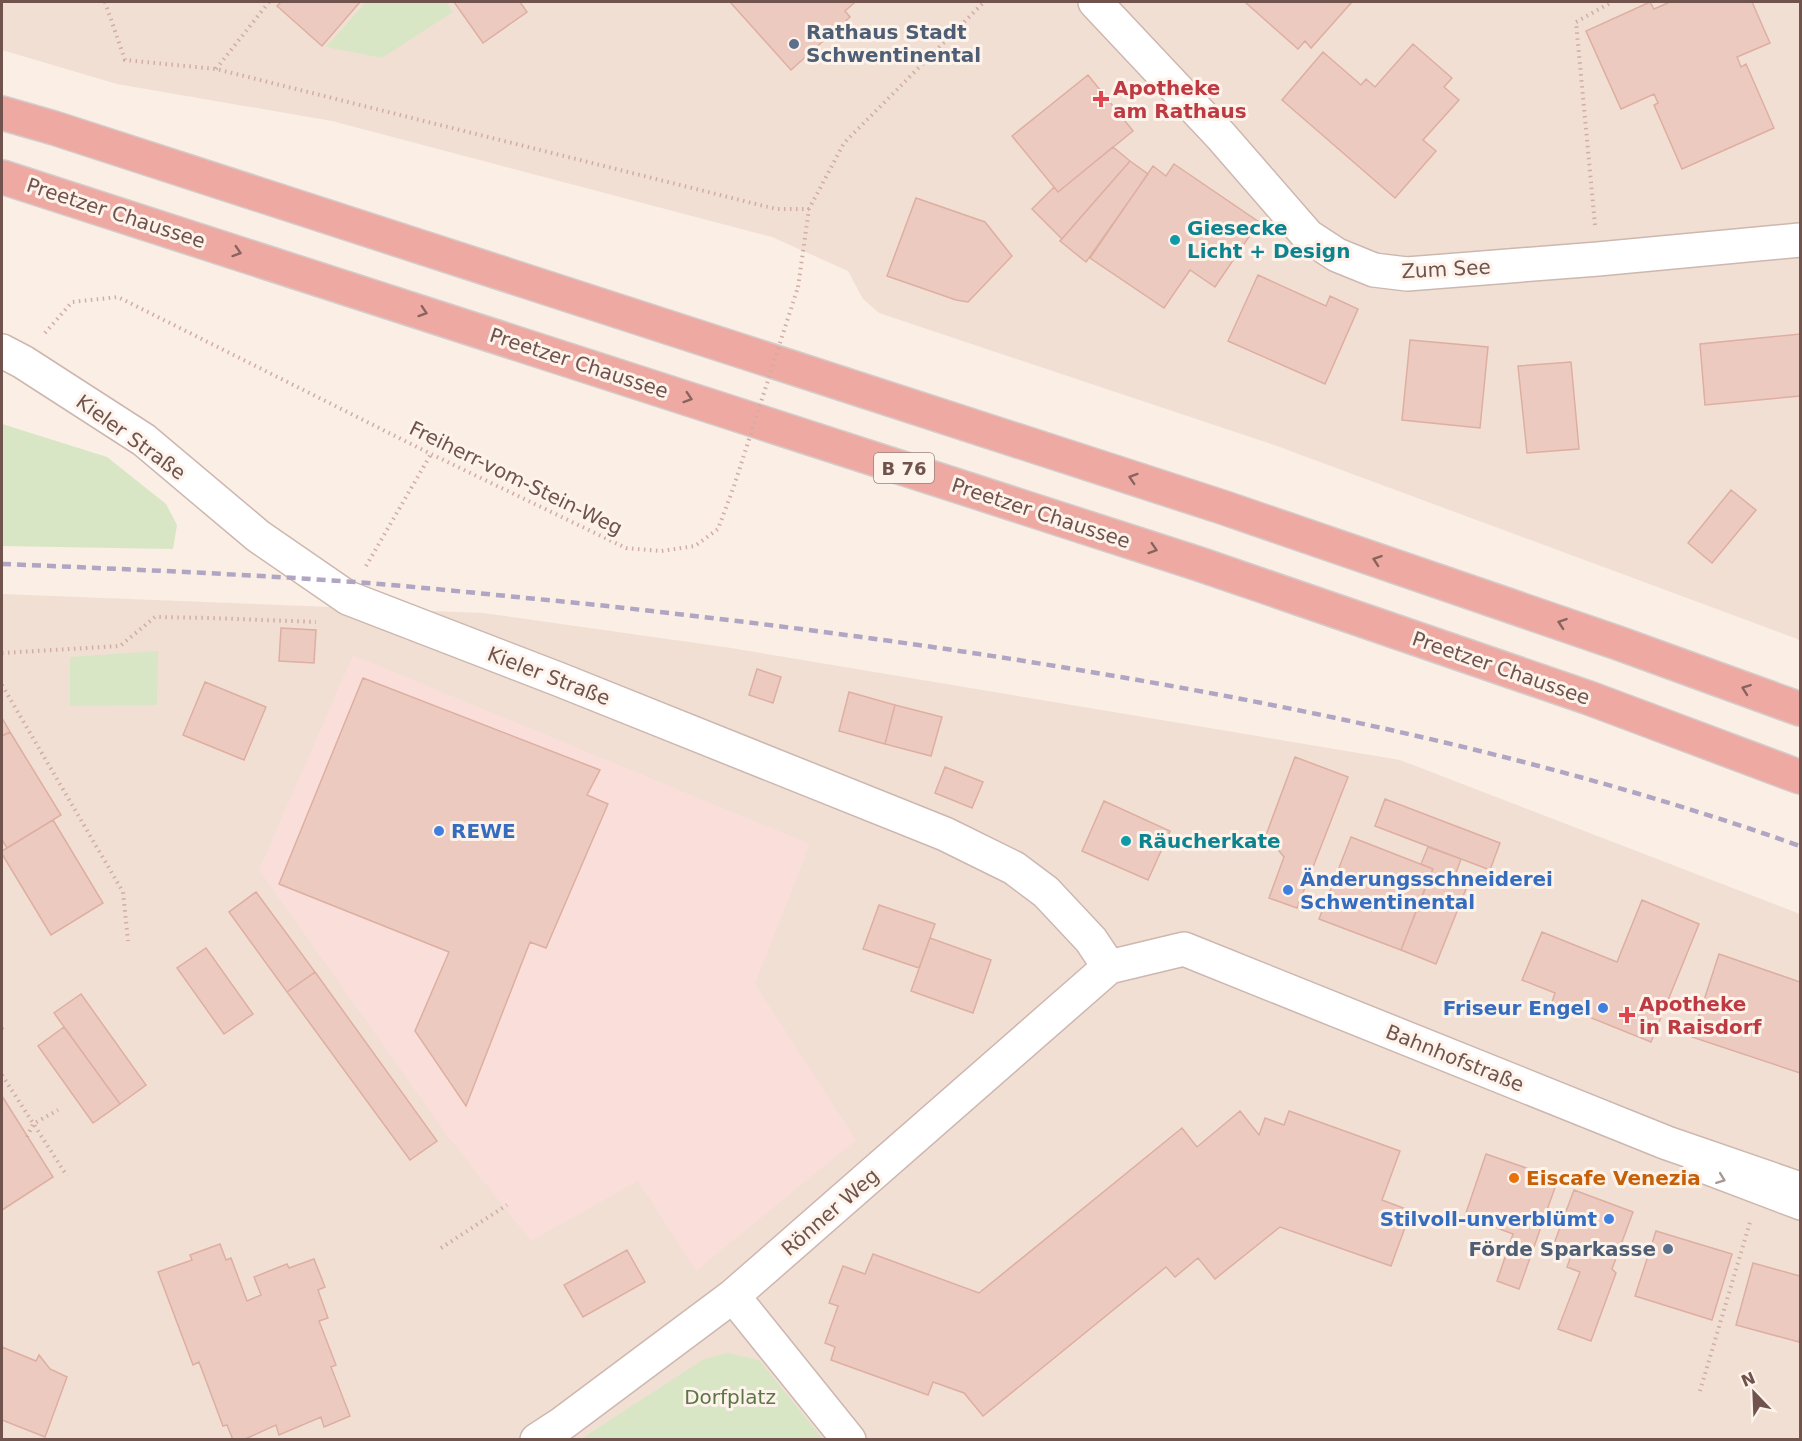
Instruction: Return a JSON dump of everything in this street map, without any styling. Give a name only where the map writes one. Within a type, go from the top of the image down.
[{"type":"highway","points":[[2,113],[1222,507],[1618,643],[1800,710]]},
{"type":"highway","name":"Preetzer Chaussee","points":[[2,177],[1199,564],[1588,698],[1800,777]]},
{"type":"street","name":"Zum See","points":[[1095,2],[1221,136],[1308,236],[1337,255],[1374,270],[1407,274],[1800,240]]},
{"type":"street","name":"Kieler Straße","points":[[12,357],[144,440],[258,536],[348,598],[558,679],[945,834],[1014,868],[1046,892],[1091,940],[1109,968]]},
{"type":"street","name":"Bahnhofstraße","points":[[1109,968],[1184,949],[1675,1146],[1800,1189]]},
{"type":"street","name":"Rönner Weg","points":[[537,1440],[733,1296],[1109,968]]},
{"type":"street","points":[[733,1296],[849,1440]]},
{"type":"lane","points":[[1675,1146],[1697,1170],[1800,1209]]},
{"type":"path","points":[[105,2],[125,60],[216,69],[776,209],[809,209]]},
{"type":"path","points":[[216,69],[269,2]]},
{"type":"path","name":"Freiherr-vom-Stein-Weg","points":[[12,357],[72,302],[118,297],[431,454],[626,548],[662,551],[695,546],[718,529],[734,486],[798,287],[809,209],[844,142],[984,2]]},
{"type":"path","points":[[1598,259],[1576,21],[1612,2]]},
{"type":"path","points":[[348,598],[431,454]]},
{"type":"path","points":[[2,653],[120,646],[155,617],[327,623]]},
{"type":"path","points":[[2,685],[123,892],[128,941]]},
{"type":"path","points":[[2,1075],[67,1176]]},
{"type":"path","points":[[27,1137],[33,1124],[58,1110]]},
{"type":"path","points":[[1700,1391],[1743,1242],[1760,1194]]},
{"type":"path","points":[[441,1248],[507,1205]]},
{"type":"shaded area","points":[[2,2],[1800,2],[1800,640],[1277,446],[879,313],[863,299],[848,271],[772,237],[332,121],[117,84],[2,50]]},
{"type":"shaded area","points":[[2,594],[483,613],[731,648],[1400,760],[1800,914],[1800,1439],[2,1440]]},
{"type":"shaded area","points":[[353,655],[810,844],[755,984],[856,1140],[696,1271],[638,1181],[531,1241],[449,1138],[259,870]]},
{"type":"green space","points":[[366,2],[446,2],[453,12],[382,58],[326,47]]},
{"type":"green space","points":[[2,424],[107,457],[166,504],[177,525],[173,549],[2,546]]},
{"type":"green space","points":[[158,651],[157,705],[70,706],[70,657]]},
{"type":"green space","name":"Dorfplatz","points":[[728,1353],[759,1360],[823,1439],[581,1439],[704,1359]]},
{"type":"building","points":[[281,2],[360,2],[322,46],[277,6]]},
{"type":"building","points":[[454,2],[520,2],[527,12],[483,43]]},
{"type":"building","name":"Rathaus Stadt Schwentinental","points":[[730,2],[854,3],[845,11],[850,17],[791,70]]},
{"type":"building","points":[[1245,2],[1352,2],[1311,48],[1305,41],[1298,49]]},
{"type":"building","points":[[1650,2],[1654,9],[1670,2],[1752,2],[1770,43],[1737,57],[1741,67],[1746,64],[1774,128],[1682,169],[1654,105],[1658,103],[1654,94],[1621,109],[1586,31]]},
{"type":"building","points":[[1413,44],[1452,78],[1444,87],[1459,100],[1423,140],[1436,151],[1395,198],[1282,100],[1323,52],[1361,85],[1366,79],[1375,87]]},
{"type":"building","points":[[1088,75],[1133,131],[1058,192],[1012,136]]},
{"type":"building","points":[[1113,147],[1130,161],[1062,239],[1032,209],[1054,187],[1058,192]]},
{"type":"building","points":[[1130,161],[1148,174],[1086,262],[1060,241]]},
{"type":"building","name":"Giesecke Licht + Design","points":[[1174,164],[1259,222],[1215,287],[1190,270],[1164,308],[1090,258],[1153,166],[1166,176]]},
{"type":"building","points":[[916,198],[985,222],[1012,256],[968,302],[887,276]]},
{"type":"building","points":[[1258,275],[1326,306],[1330,296],[1358,309],[1325,384],[1228,341]]},
{"type":"building","points":[[1800,334],[1800,396],[1705,405],[1700,344]]},
{"type":"building","points":[[1410,340],[1488,347],[1480,428],[1402,420]]},
{"type":"building","points":[[1571,362],[1579,449],[1527,453],[1518,366]]},
{"type":"building","points":[[1731,490],[1756,510],[1712,563],[1688,543]]},
{"type":"building","points":[[281,628],[316,630],[314,663],[279,661]]},
{"type":"building","points":[[757,669],[781,677],[773,703],[749,695]]},
{"type":"building","points":[[363,678],[600,770],[587,795],[608,804],[546,948],[530,942],[466,1106],[415,1031],[449,952],[279,884]]},
{"type":"building","points":[[205,682],[266,707],[244,760],[183,735]]},
{"type":"building","points":[[849,692],[895,705],[885,744],[839,731]]},
{"type":"building","points":[[895,705],[942,717],[931,756],[885,744]]},
{"type":"building","points":[[2,718],[10,732],[2,736]]},
{"type":"building","points":[[10,732],[61,815],[7,848],[2,840],[2,736]]},
{"type":"building","points":[[1295,757],[1348,777],[1297,908],[1269,898],[1284,857],[1266,835]]},
{"type":"building","points":[[945,767],[983,782],[972,808],[935,793]]},
{"type":"building","points":[[1385,799],[1500,843],[1490,870],[1375,826]]},
{"type":"building","name":"Räucherkate","points":[[1104,801],[1170,831],[1148,880],[1082,851]]},
{"type":"building","points":[[53,820],[103,903],[51,935],[2,851]]},
{"type":"building","points":[[1351,837],[1433,869],[1401,950],[1319,919]]},
{"type":"building","points":[[1428,847],[1461,859],[1452,884],[1430,875],[1433,869],[1421,864]]},
{"type":"building","points":[[1430,875],[1466,889],[1436,964],[1401,950]]},
{"type":"building","points":[[256,892],[315,972],[287,992],[229,912]]},
{"type":"building","points":[[1642,900],[1699,924],[1651,1042],[1552,1002],[1555,993],[1522,980],[1542,932],[1617,962]]},
{"type":"building","points":[[879,905],[935,924],[919,968],[863,949]]},
{"type":"building","points":[[930,938],[991,960],[973,1013],[911,991]]},
{"type":"building","points":[[206,948],[253,1014],[224,1034],[177,968]]},
{"type":"building","points":[[1719,954],[1800,982],[1800,1073],[1692,1037]]},
{"type":"building","points":[[315,972],[437,1141],[410,1160],[287,992]]},
{"type":"building","points":[[81,994],[146,1085],[120,1104],[54,1013]]},
{"type":"building","points":[[64,1027],[120,1104],[93,1123],[38,1046]]},
{"type":"building","points":[[2,1096],[53,1177],[2,1210]]},
{"type":"building","points":[[1240,1111],[1259,1135],[1265,1118],[1284,1125],[1289,1111],[1400,1151],[1382,1200],[1411,1211],[1391,1266],[1280,1227],[1215,1279],[1198,1258],[1175,1277],[1166,1267],[983,1416],[964,1393],[933,1382],[928,1395],[831,1360],[835,1347],[825,1343],[838,1306],[829,1303],[843,1266],[865,1274],[873,1254],[979,1293],[1182,1128],[1197,1147]]},
{"type":"building","points":[[1486,1154],[1558,1179],[1519,1289],[1497,1281],[1513,1234],[1465,1216]]},
{"type":"building","points":[[1574,1190],[1633,1212],[1612,1269],[1616,1273],[1591,1341],[1558,1329],[1580,1272],[1567,1267],[1571,1256],[1552,1249]]},
{"type":"building","points":[[1656,1231],[1732,1254],[1712,1320],[1635,1296]]},
{"type":"building","points":[[220,1244],[226,1260],[231,1258],[247,1301],[261,1295],[254,1277],[287,1264],[289,1268],[314,1259],[325,1287],[318,1290],[328,1318],[319,1321],[336,1365],[331,1367],[350,1416],[324,1427],[321,1417],[279,1435],[276,1425],[243,1440],[233,1440],[227,1425],[223,1426],[199,1362],[193,1365],[158,1272],[192,1260],[190,1255]]},
{"type":"building","points":[[627,1250],[645,1282],[583,1317],[564,1285]]},
{"type":"building","points":[[1753,1263],[1800,1276],[1799,1342],[1736,1325]]},
{"type":"building","points":[[2,1347],[36,1361],[39,1355],[50,1369],[67,1377],[45,1437],[2,1420]]},
{"type":"railway","points":[[2,564],[276,577],[423,588],[706,617],[1002,658],[1248,700],[1434,740],[1618,788],[1800,846]]},
{"type":"place","name":"Rathaus Stadt Schwentinental","points":[[794,44]]},
{"type":"place","name":"Apotheke am Rathaus","points":[[1101,99]]},
{"type":"place","name":"Giesecke Licht + Design","points":[[1175,240]]},
{"type":"place","name":"REWE","points":[[439,831]]},
{"type":"place","name":"Räucherkate","points":[[1126,841]]},
{"type":"place","name":"Änderungsschneiderei Schwentinental","points":[[1288,890]]},
{"type":"place","name":"Friseur Engel","points":[[1603,1008]]},
{"type":"place","name":"Apotheke in Raisdorf","points":[[1627,1015]]},
{"type":"place","name":"Eiscafe Venezia","points":[[1514,1178]]},
{"type":"place","name":"Stilvoll-unverblümt","points":[[1609,1219]]},
{"type":"place","name":"Förde Sparkasse","points":[[1668,1249]]}]
